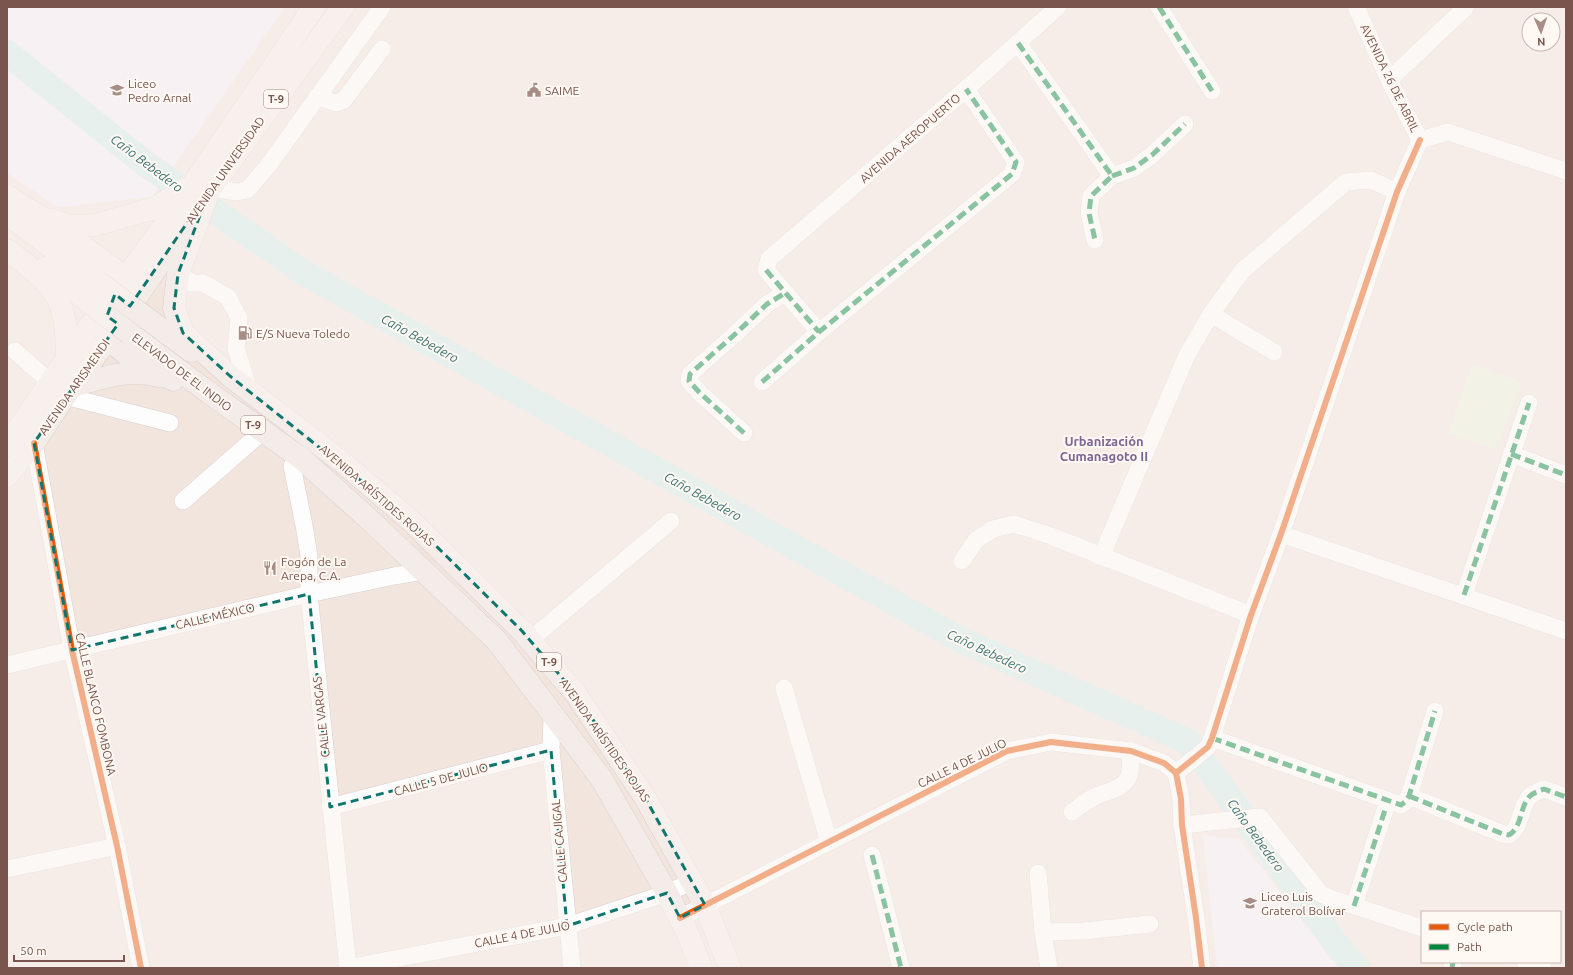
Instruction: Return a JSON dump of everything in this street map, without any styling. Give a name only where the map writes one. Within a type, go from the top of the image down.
[{"type":"main road","name":"AVENIDA UNIVERSIDAD","points":[[205,187],[314,7]]},
{"type":"main road","name":"AVENIDA UNIVERSIDAD","points":[[113,297],[126,278],[205,187],[343,7]]},
{"type":"main road","points":[[40,216],[70,226],[177,220],[205,187]]},
{"type":"main road","points":[[7,196],[40,216],[126,278],[130,291],[126,324]]},
{"type":"main road","name":"ELEVADO DE EL INDIO","points":[[7,214],[145,318],[287,421]]},
{"type":"main road","name":"AVENIDA UNIVERSIDAD","points":[[126,324],[177,220]]},
{"type":"main road","name":"T-9","points":[[177,220],[178,274],[174,308],[183,333],[226,372],[287,421]]},
{"type":"main road","name":"ELEVADO DE EL INDIO","points":[[7,238],[84,298],[126,324],[208,392],[302,460],[372,522]]},
{"type":"main road","points":[[7,250],[32,268],[47,282],[56,294],[65,319],[67,358]]},
{"type":"main road","name":"T-9","points":[[113,297],[105,324],[108,339],[125,353],[194,393],[292,466],[372,522]]},
{"type":"main road","name":"AVENIDA ARISMENDI","points":[[7,476],[34,443],[63,388],[67,358],[113,297]]},
{"type":"main road","name":"AVENIDA ARISMENDI","points":[[7,445],[63,388],[108,339],[126,324]]},
{"type":"main road","name":"T-9","points":[[63,388],[123,373],[137,372],[172,380]]},
{"type":"main road","name":"AVENIDA ARÍSTIDES ROJAS","points":[[287,421],[342,462],[410,520],[530,640],[575,693],[644,796],[705,905],[730,968]]},
{"type":"main road","name":"AVENIDA ARÍSTIDES ROJAS","points":[[372,522],[497,641],[601,778],[667,893],[688,934],[701,968]]},
{"type":"street","points":[[205,187],[237,192],[247,190],[268,166],[382,7]]},
{"type":"street","name":"AVENIDA AEROPUERTO","points":[[785,293],[766,270],[769,259],[966,89],[1058,7]]},
{"type":"street","points":[[1159,7],[1212,91]]},
{"type":"street","name":"AVENIDA 26 DE ABRIL","points":[[1356,7],[1388,80],[1420,140],[1448,132],[1566,171]]},
{"type":"street","points":[[1388,80],[1466,7]]},
{"type":"street","points":[[1018,43],[1112,176]]},
{"type":"street","points":[[317,97],[336,103],[344,100],[382,49]]},
{"type":"street","points":[[762,382],[819,332],[1012,174],[1016,162],[966,89]]},
{"type":"street","points":[[1095,240],[1089,213],[1092,196],[1112,176],[1134,168],[1152,155],[1184,124]]},
{"type":"street","points":[[1202,968],[1182,825],[1181,799],[1176,773],[1210,743],[1251,615],[1281,534],[1397,192],[1420,140]]},
{"type":"street","points":[[1101,557],[1187,355],[1211,314],[1242,271],[1346,182],[1371,180],[1397,192]]},
{"type":"street","points":[[178,274],[192,283],[203,283],[228,297],[238,318],[236,348],[249,390]]},
{"type":"street","points":[[744,433],[689,381],[690,374],[766,304],[785,293],[819,332]]},
{"type":"street","points":[[1211,314],[1274,352]]},
{"type":"street","points":[[16,351],[63,388],[170,423]]},
{"type":"street","points":[[1464,595],[1529,403]]},
{"type":"street","points":[[183,500],[255,438]]},
{"type":"street","name":"CALLE BLANCO FOMBONA","points":[[34,443],[72,650],[116,846],[141,968]]},
{"type":"street","points":[[1511,454],[1566,475]]},
{"type":"street","name":"CALLE VARGAS","points":[[292,466],[309,556],[309,594],[330,807],[348,968]]},
{"type":"street","points":[[530,640],[671,521]]},
{"type":"street","points":[[962,561],[976,540],[993,530],[1014,524],[1052,536],[1101,557],[1251,615]]},
{"type":"street","points":[[1281,534],[1464,595],[1566,631]]},
{"type":"street","name":"CALLE MÉXICO","points":[[7,665],[309,594],[424,571]]},
{"type":"street","points":[[784,688],[829,842]]},
{"type":"street","points":[[1210,743],[1401,805],[1409,796],[1435,711]]},
{"type":"street","name":"CALLE CAJIGAL","points":[[552,713],[551,750],[572,968]]},
{"type":"street","name":"CALLE 4 DE JULIO","points":[[680,918],[1007,751],[1051,742],[1130,751],[1164,763],[1176,773]]},
{"type":"street","name":"CALLE 5 DE JULIO","points":[[330,807],[551,750]]},
{"type":"street","points":[[1072,812],[1091,798],[1102,792],[1117,788],[1126,781],[1129,772],[1130,751]]},
{"type":"street","points":[[1409,796],[1503,834],[1510,835],[1516,831],[1527,800],[1531,795],[1544,789],[1566,796]]},
{"type":"street","points":[[1354,906],[1385,810]]},
{"type":"street","points":[[1182,825],[1233,818],[1260,817],[1321,894],[1421,928]]},
{"type":"street","points":[[7,869],[116,846]]},
{"type":"street","points":[[872,855],[901,968]]},
{"type":"street","points":[[1038,873],[1043,932],[1049,968]]},
{"type":"street","name":"CALLE 4 DE JULIO","points":[[348,968],[567,926],[667,893],[691,882]]},
{"type":"street","points":[[1043,932],[1084,931],[1150,924]]},
{"type":"street","points":[[1528,963],[1543,968]]},
{"type":"highlighted area","points":[[209,191],[178,274],[174,308],[183,333],[230,376],[410,520],[522,631],[575,693],[644,796],[705,905],[680,918],[667,893],[567,926],[551,750],[330,807],[309,594],[72,650],[34,443],[118,324],[107,316],[115,294],[130,306]]},
{"type":"shaded area","points":[[7,7],[1566,7],[1566,968],[7,968]]},
{"type":"shaded area","name":"Liceo Pedro Arnal","points":[[7,7],[285,7],[152,197],[58,207],[7,173]]},
{"type":"shaded area","name":"Liceo Luis Graterol Bolívar","points":[[1203,835],[1239,839],[1339,968],[1217,968]]},
{"type":"green space","points":[[1472,364],[1522,382],[1496,450],[1448,433]]},
{"type":"waterway","name":"Caño Bebedero","points":[[7,53],[147,165],[306,274],[959,639],[1189,742],[1340,949],[1357,968]]},
{"type":"marked path","points":[[1159,7],[1212,91]]},
{"type":"marked path","points":[[1018,43],[1112,176],[1091,196],[1089,213],[1095,240]]},
{"type":"marked path","points":[[762,382],[819,332],[1012,174],[1016,162],[966,89]]},
{"type":"marked path","points":[[1112,176],[1134,168],[1152,155],[1185,124]]},
{"type":"marked path","points":[[766,270],[819,332]]},
{"type":"marked path","points":[[744,433],[689,381],[690,374],[767,304],[785,293]]},
{"type":"marked path","points":[[1464,595],[1529,403]]},
{"type":"marked path","points":[[1511,454],[1566,475]]},
{"type":"marked path","points":[[1212,738],[1401,805],[1409,796],[1435,711]]},
{"type":"marked path","points":[[1409,796],[1503,834],[1509,835],[1517,827],[1524,805],[1530,796],[1544,789],[1566,797]]},
{"type":"marked path","points":[[1354,906],[1385,810]]},
{"type":"marked path","points":[[872,855],[901,968]]},
{"type":"marked path","points":[[1452,968],[1453,963]]},
{"type":"cycle path","points":[[1176,773],[1208,747],[1212,738],[1251,615],[1281,534],[1397,192],[1420,140]]},
{"type":"cycle path","points":[[34,443],[72,650],[117,846],[141,968]]},
{"type":"cycle path","points":[[680,918],[1007,751],[1051,742],[1131,751],[1164,763],[1176,773],[1181,799],[1182,825],[1202,968]]},
{"type":"place","name":"Liceo Pedro Arnal","points":[[117,90]]},
{"type":"place","name":"SAIME","points":[[534,90]]},
{"type":"place","name":"E/S Nueva Toledo","points":[[245,333]]},
{"type":"place","name":"Fogón de La Arepa, C.A.","points":[[270,568]]},
{"type":"place","name":"Liceo Luis Graterol Bolívar","points":[[1250,903]]},
{"type":"district","name":"Urbanización Cumanagoto II","points":[[1104,448]]}]
